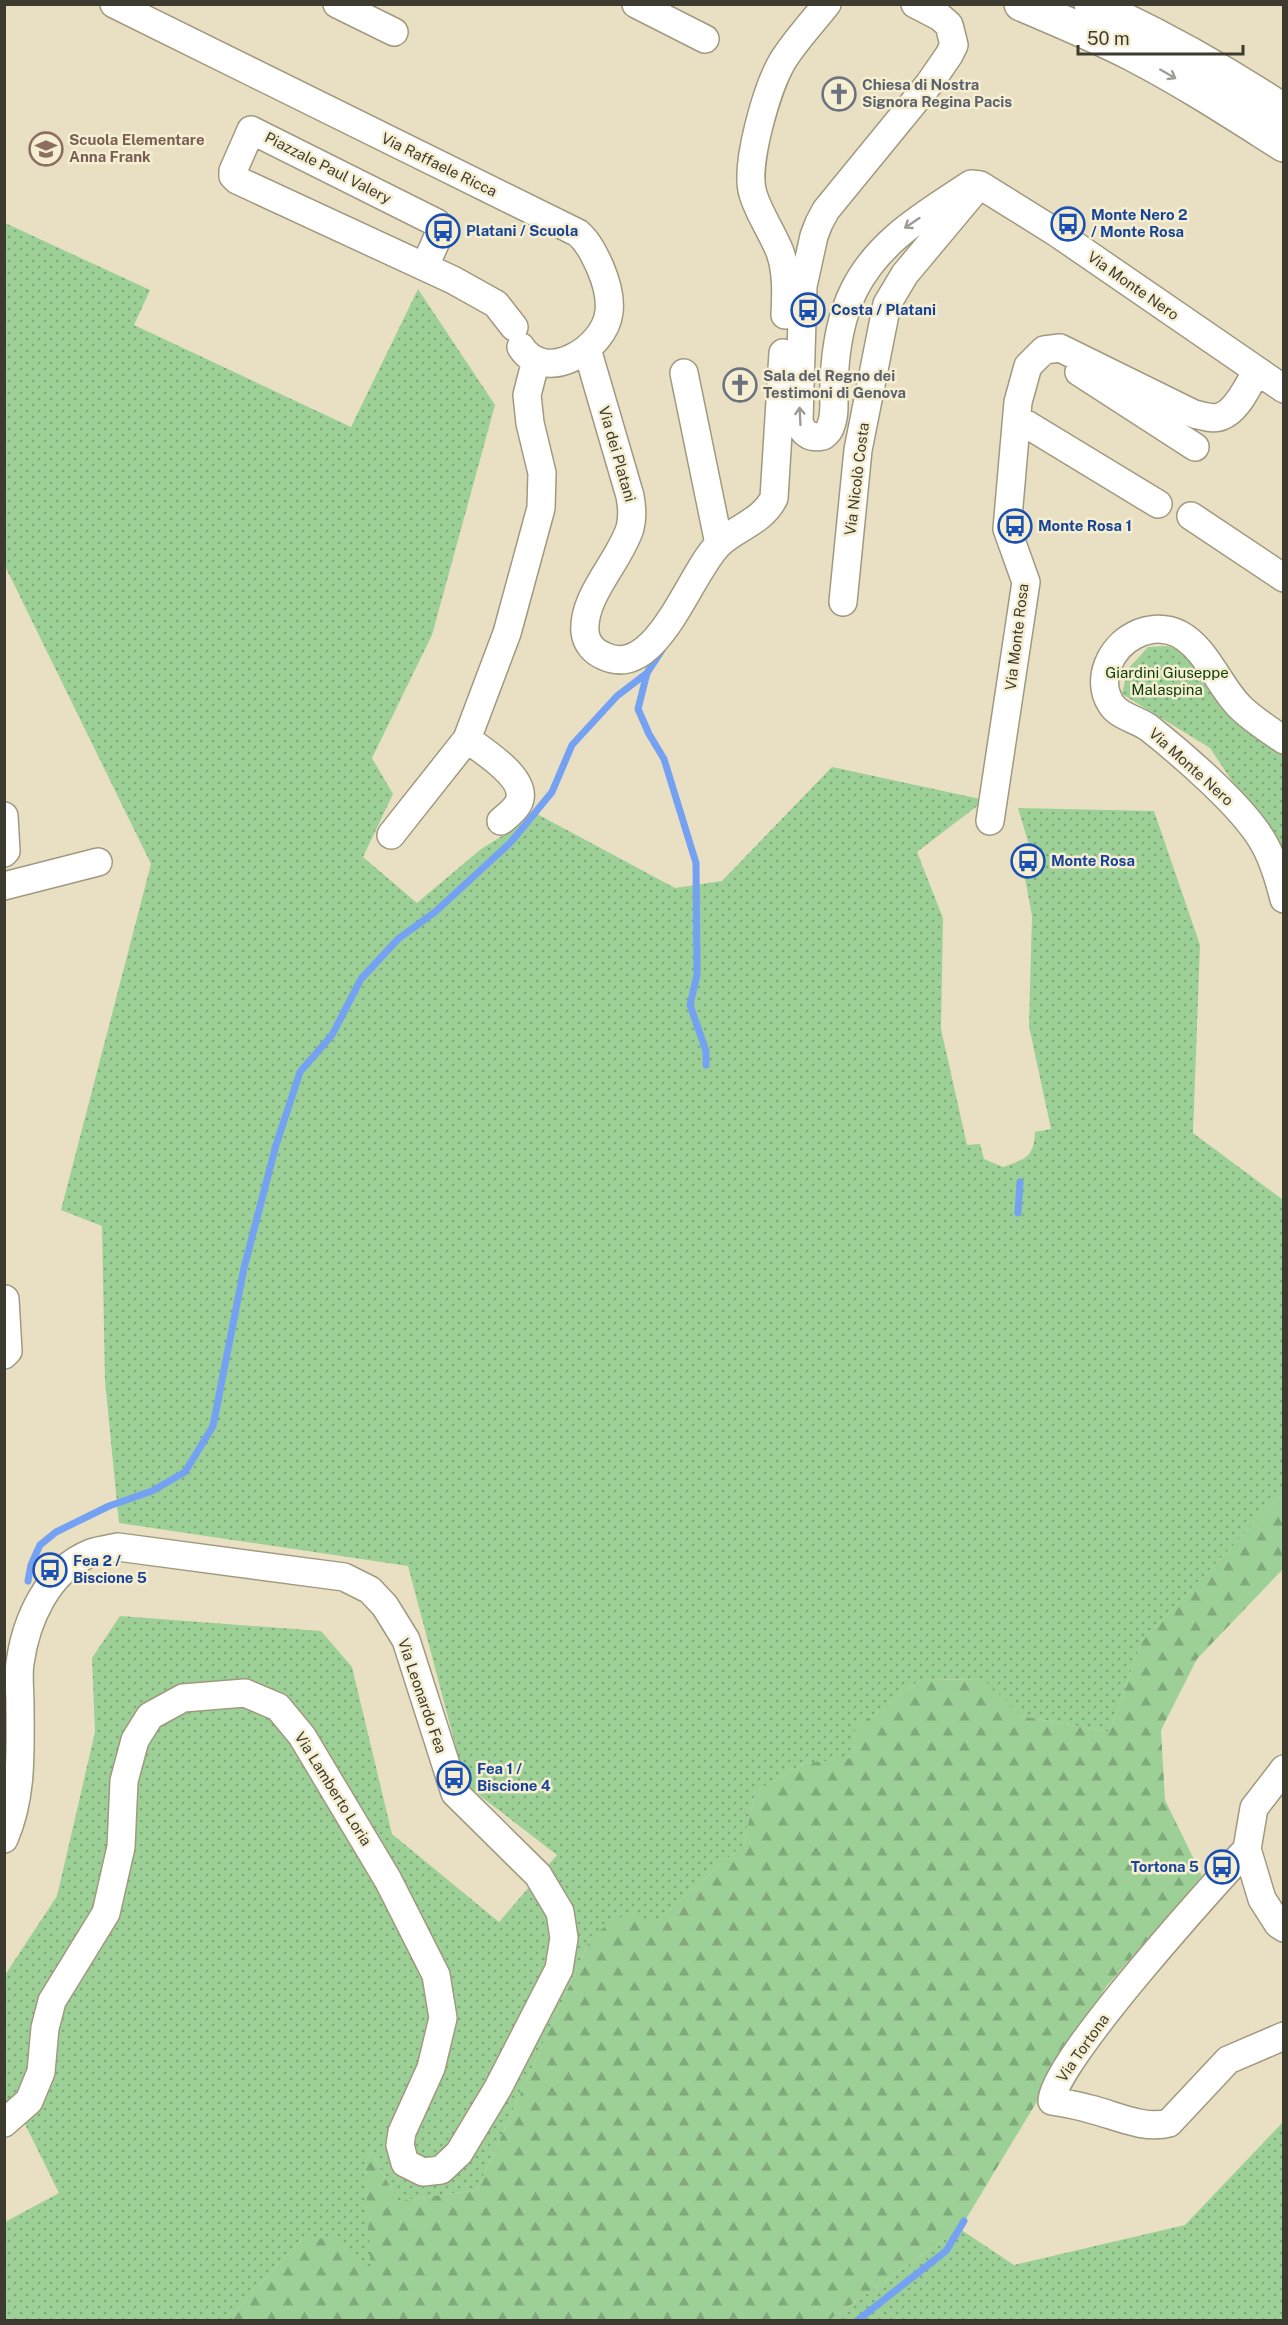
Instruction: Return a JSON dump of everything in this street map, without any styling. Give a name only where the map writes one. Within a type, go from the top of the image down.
[{"type":"main road","points":[[1021,4],[1070,24],[1135,56],[1212,99],[1284,145]]},
{"type":"main road","points":[[1091,4],[1126,11],[1148,30],[1227,73],[1284,111]]},
{"type":"street","name":"Via Raffaele Ricca","points":[[114,4],[578,233],[592,250],[608,286],[610,302],[605,327],[598,339],[587,349],[565,360],[545,362],[523,344]]},
{"type":"street","points":[[337,4],[394,32]]},
{"type":"street","points":[[636,4],[705,39]]},
{"type":"street","name":"Via dei Platani","points":[[587,349],[633,512],[630,527],[591,604],[585,624],[588,642],[601,655],[621,660],[640,655],[654,642],[719,544],[762,516],[774,498],[795,285],[753,194],[751,169],[756,141],[782,63],[827,4]]},
{"type":"street","name":"Via Nicolò Costa","points":[[915,4],[940,17],[949,25],[954,45],[929,84],[826,210],[813,236],[795,285],[799,421],[805,433],[818,437],[823,436],[831,427],[840,335],[853,291],[867,268],[905,228],[971,184],[980,185]]},
{"type":"street","name":"Piazzale Paul Valery","points":[[425,266],[440,232],[437,223],[251,129],[233,171],[233,176],[237,180],[425,266],[496,304],[523,344]]},
{"type":"street","name":"Via Nicolò Costa","points":[[843,602],[858,450],[887,304],[905,274],[980,185]]},
{"type":"street","name":"Via Monte Nero","points":[[980,185],[1057,233],[1284,389]]},
{"type":"street","points":[[391,835],[467,739],[507,633],[541,508],[543,473],[530,423],[523,344]]},
{"type":"street","points":[[1195,447],[1064,363],[1059,358],[1060,348],[1194,414],[1209,417],[1222,417],[1232,409],[1257,371]]},
{"type":"street","name":"Via Monte Rosa","points":[[990,821],[1026,582],[1007,529],[1018,402],[1028,366],[1044,350],[1060,348]]},
{"type":"street","points":[[684,373],[719,544]]},
{"type":"street","points":[[1018,419],[1158,504]]},
{"type":"street","points":[[1191,516],[1284,578]]},
{"type":"street","name":"Via Monte Nero","points":[[1282,890],[1270,853],[1252,824],[1216,788],[1155,734],[1112,705],[1105,684],[1105,673],[1109,661],[1115,650],[1136,634],[1159,629],[1181,635],[1198,651],[1240,707],[1284,740]]},
{"type":"street","points":[[467,739],[511,774],[516,782],[520,792],[518,804],[501,821]]},
{"type":"street","points":[[4,816],[6,851],[4,853]]},
{"type":"street","points":[[4,886],[98,862]]},
{"type":"street","points":[[4,1355],[8,1350],[5,1299]]},
{"type":"street","name":"Via Leonardo Fea","points":[[4,1839],[17,1793],[21,1767],[20,1664],[27,1628],[44,1593],[68,1567],[91,1553],[118,1546],[344,1577],[370,1590],[385,1606],[406,1640],[455,1793],[538,1875],[560,1912],[564,1938],[559,1969],[498,2088],[459,2153],[441,2170],[423,2172],[405,2163],[400,2145]]},
{"type":"street","name":"Via Lamberto Loria","points":[[4,2123],[28,2101],[40,2072],[45,2028],[52,2001],[106,1913],[121,1847],[124,1781],[135,1740],[150,1716],[183,1698],[245,1693],[278,1707],[302,1736],[388,1880],[436,1975],[443,2018],[431,2068],[402,2132],[400,2145]]},
{"type":"street","points":[[1284,1769],[1254,1808],[1247,1849],[1262,1899],[1278,1924],[1284,1929]]},
{"type":"street","name":"Via Tortona","points":[[1247,1849],[1137,1974],[1081,2045],[1057,2085],[1052,2101],[1144,2124],[1158,2126],[1169,2123],[1228,2060],[1244,2051],[1284,2036]]},
{"type":"green space","points":[[5,223],[150,290],[134,325],[351,427],[418,289],[495,405],[432,635],[372,758],[393,794],[363,857],[417,903],[481,849],[537,814],[675,888],[722,881],[832,767],[985,800],[917,852],[943,918],[941,1029],[967,1145],[980,1144],[984,1159],[1003,1167],[1027,1156],[1033,1147],[1035,1132],[1051,1129],[1029,1026],[1032,916],[1021,857],[1029,845],[1018,808],[1154,811],[1200,945],[1193,1133],[1283,1200],[1283,1493],[1142,1641],[1109,1732],[1021,1716],[982,1679],[920,1680],[855,1728],[854,1759],[804,1763],[755,1792],[744,1844],[653,1924],[592,1935],[477,2190],[398,2201],[371,2152],[365,2162],[372,2275],[302,2239],[241,2305],[231,2320],[5,2320],[5,2222],[59,2193],[15,2104],[5,2108],[5,1975],[57,1896],[95,1732],[92,1658],[120,1616],[321,1631],[352,1667],[392,1834],[499,1922],[557,1855],[466,1785],[408,1566],[119,1523],[105,1381],[102,1226],[61,1210],[151,864],[5,566]]},
{"type":"green space","name":"Giardini Giuseppe Malaspina","points":[[1167,646],[1187,653],[1283,752],[1283,847],[1244,799],[1210,748],[1122,694],[1128,669],[1148,647]]},
{"type":"green space","points":[[1283,1493],[1283,1569],[1197,1659],[1161,1730],[1165,1800],[1202,1876],[1106,1987],[960,2229],[829,2320],[231,2320],[241,2305],[302,2239],[334,2238],[371,2274],[365,2162],[371,2152],[398,2201],[477,2190],[592,1935],[631,1911],[654,1923],[744,1844],[755,1792],[804,1763],[854,1758],[855,1728],[920,1680],[983,1679],[1021,1716],[1109,1732],[1142,1641]]},
{"type":"green space","points":[[1283,2122],[1283,2320],[829,2320],[960,2229],[1014,2265],[1185,2225]]},
{"type":"waterway","points":[[28,1581],[31,1565],[40,1545],[56,1532],[109,1506],[152,1491],[185,1472],[213,1426],[244,1268],[276,1145],[300,1072],[332,1035],[361,979],[398,939],[435,912],[511,842],[552,792],[572,745],[617,696],[647,673],[662,650]]},
{"type":"waterway","points":[[647,673],[638,709],[664,759],[696,863],[697,975],[690,1005],[706,1051],[706,1065]]},
{"type":"waterway","points":[[1018,1213],[1020,1182]]},
{"type":"waterway","points":[[858,2320],[946,2251],[964,2221]]},
{"type":"place","name":"Chiesa di Nostra Signora Regina Pacis","points":[[839,94]]},
{"type":"place","name":"Scuola Elementare Anna Frank","points":[[46,149]]},
{"type":"place","name":"Monte Nero 2 / Monte Rosa","points":[[1068,224]]},
{"type":"place","name":"Platani / Scuola","points":[[443,231]]},
{"type":"place","name":"Costa / Platani","points":[[808,310]]},
{"type":"place","name":"Sala del Regno dei Testimoni di Genova","points":[[740,385]]},
{"type":"place","name":"Monte Rosa 1","points":[[1015,526]]},
{"type":"place","name":"Monte Rosa","points":[[1028,861]]},
{"type":"place","name":"Fea 2 / Biscione 5","points":[[50,1570]]},
{"type":"place","name":"Fea 1 / Biscione 4","points":[[454,1778]]},
{"type":"place","name":"Tortona 5","points":[[1222,1867]]}]
